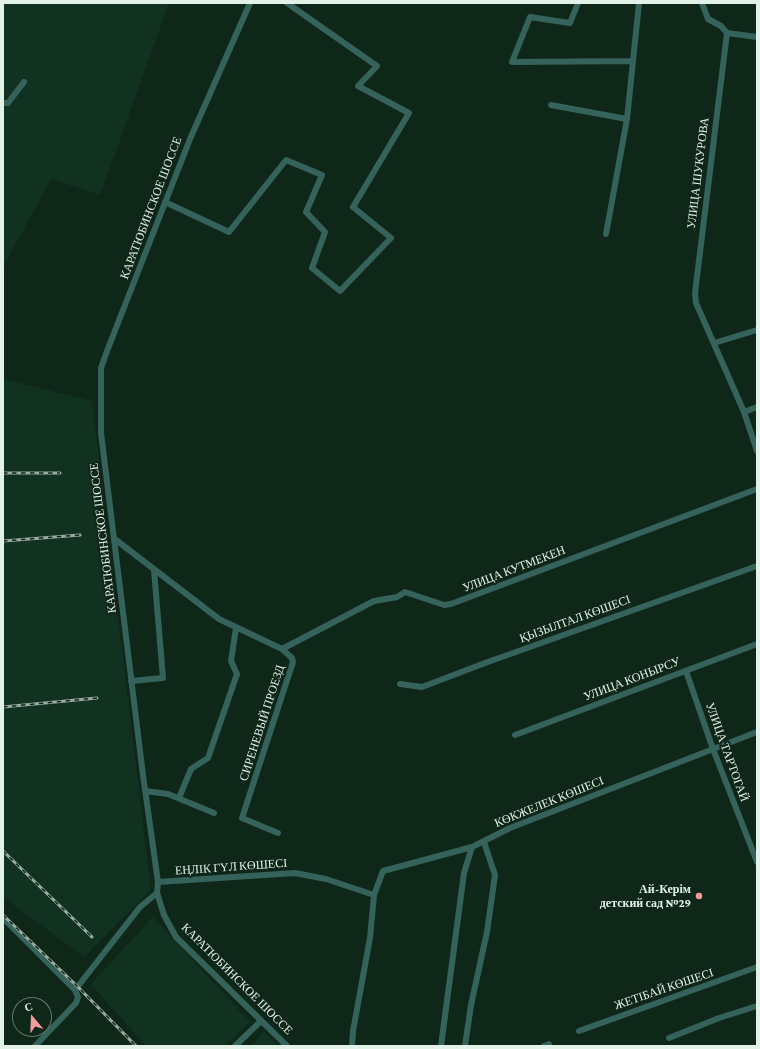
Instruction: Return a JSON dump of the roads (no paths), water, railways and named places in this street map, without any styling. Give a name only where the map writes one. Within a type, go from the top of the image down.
[{"type":"street","name":"КАРАТЮБИНСКОЕ ШОССЕ","points":[[250,3],[190,139],[102,368],[101,432],[116,540],[131,681],[158,882],[157,893],[164,915],[176,937],[287,1046]]},
{"type":"street","points":[[165,202],[229,232],[286,160],[322,175],[306,212],[325,232],[312,268],[340,291],[391,238],[353,207],[409,113],[358,86],[377,66],[287,3]]},
{"type":"street","points":[[578,3],[570,23],[530,16],[512,62],[633,62]]},
{"type":"street","points":[[606,234],[627,119],[639,3]]},
{"type":"street","points":[[702,3],[708,19],[721,26],[726,33],[757,37]]},
{"type":"street","name":"УЛИЦА ШУКУРОВА","points":[[726,33],[695,293],[696,303],[744,412],[757,451]]},
{"type":"street","points":[[3,103],[8,102],[24,82]]},
{"type":"street","points":[[551,105],[627,119]]},
{"type":"street","points":[[714,343],[757,330]]},
{"type":"street","points":[[744,412],[757,407]]},
{"type":"street","name":"УЛИЦА КУТМЕКЕН","points":[[282,649],[374,601],[397,597],[405,592],[444,605],[451,604],[757,489]]},
{"type":"street","name":"СИРЕНЕВЫЙ ПРОЕЗД","points":[[116,540],[219,619],[282,649],[290,656],[293,662],[242,818],[278,833]]},
{"type":"street","name":"ҚЫЗЫЛТАЛ КӨШЕСІ","points":[[400,684],[422,687],[757,566]]},
{"type":"street","points":[[131,681],[163,678],[154,570]]},
{"type":"street","points":[[179,798],[190,769],[208,758],[237,674],[232,661],[236,628]]},
{"type":"street","name":"УЛИЦА КОНЫРСУ","points":[[516,735],[757,644]]},
{"type":"street","name":"УЛИЦА ТАРТОГАЙ","points":[[686,671],[713,750],[757,862]]},
{"type":"street","name":"КӨКЖЕЛЕК КӨШЕСІ","points":[[374,895],[383,871],[472,847],[510,828],[757,732]]},
{"type":"street","points":[[145,791],[168,794],[214,813]]},
{"type":"street","points":[[466,1046],[471,1005],[487,932],[495,875],[484,842]]},
{"type":"street","points":[[441,1046],[464,873],[472,847]]},
{"type":"street","name":"ЕҢЛІК ГҮЛ КӨШЕСІ","points":[[158,882],[295,874],[326,879],[374,895]]},
{"type":"street","points":[[75,990],[140,907],[157,893]]},
{"type":"street","points":[[352,1046],[358,1002],[370,938],[374,895]]},
{"type":"street","points":[[3,918],[75,990],[78,997],[76,1003],[35,1046]]},
{"type":"street","name":"ЖЕТІБАЙ КӨШЕСІ","points":[[579,1031],[757,967]]},
{"type":"street","points":[[669,1038],[719,1018],[757,1006]]},
{"type":"street","points":[[235,1046],[261,1021]]},
{"type":"railway","points":[[3,473],[60,473]]},
{"type":"railway","points":[[3,541],[80,535]]},
{"type":"railway","points":[[3,707],[97,698]]},
{"type":"railway","points":[[3,851],[92,937]]},
{"type":"railway","points":[[3,915],[77,986],[136,1046]]},
{"type":"place","name":"Ай-Керім детский сад №29","points":[[699,896]]}]
